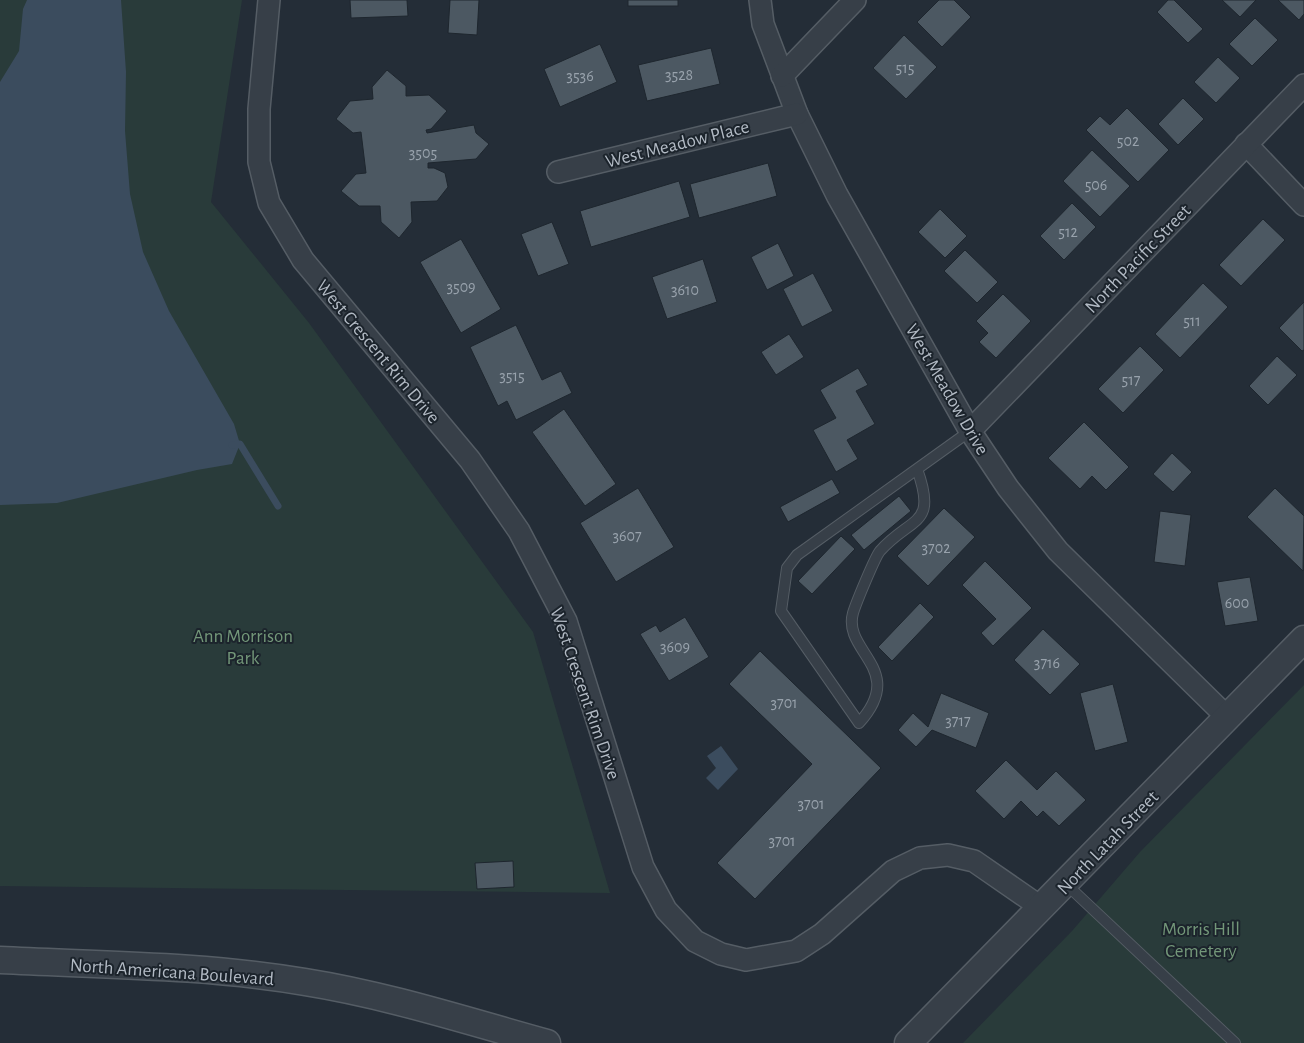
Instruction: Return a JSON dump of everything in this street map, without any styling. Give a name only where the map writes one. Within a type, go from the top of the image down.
[{"type":"street","name":"West Crescent Rim Drive","points":[[269,0],[259,109],[259,162],[269,203],[302,260],[470,460],[518,531],[566,621],[643,868],[666,910],[695,941],[721,954],[746,960],[796,951],[822,934],[893,871],[920,858],[948,855],[974,861],[1042,908]]},
{"type":"street","name":"West Meadow Drive","points":[[760,0],[763,24],[797,114],[842,203],[970,431],[1008,488],[1058,551],[1227,717]]},
{"type":"street","points":[[782,76],[855,0]]},
{"type":"street","name":"North Pacific Street","points":[[970,431],[1304,85]]},
{"type":"street","name":"West Meadow Place","points":[[558,172],[797,114]]},
{"type":"street","points":[[1246,144],[1304,205]]},
{"type":"street","name":"North Latah Street","points":[[908,1043],[1066,884],[1304,639]]},
{"type":"street","name":"North Americana Boulevard","points":[[0,960],[224,971],[306,982],[404,1004],[547,1043]]},
{"type":"lane","points":[[917,469],[924,488],[925,509],[918,519],[878,554],[852,614],[853,630],[878,683],[873,707],[859,723],[781,611],[787,568],[797,555],[970,431]]},
{"type":"lane","points":[[1066,884],[1235,1043]]},
{"type":"green space","name":"Ann Morrison Park","points":[[0,0],[242,0],[211,202],[309,323],[533,632],[610,893],[0,886]]},
{"type":"green space","name":"Morris Hill Cemetery","points":[[1304,685],[1304,1043],[963,1043],[1072,931],[1140,852]]},
{"type":"water","points":[[27,0],[121,0],[126,72],[125,131],[130,194],[143,252],[169,311],[234,424],[240,444],[232,464],[197,470],[57,503],[0,505],[0,82],[19,51],[23,9]]},
{"type":"water","points":[[721,746],[738,769],[718,790],[706,778],[716,768],[707,756]]},
{"type":"building","points":[[350,0],[407,0],[408,16],[351,18]]},
{"type":"building","points":[[450,0],[479,0],[477,35],[448,33]]},
{"type":"building","points":[[628,0],[678,0],[678,6],[628,6]]},
{"type":"building","points":[[939,0],[954,0],[971,17],[942,47],[917,22]]},
{"type":"building","points":[[1168,0],[1174,0],[1203,29],[1188,43],[1157,12]]},
{"type":"building","points":[[1222,0],[1256,0],[1240,17]]},
{"type":"building","points":[[1278,0],[1304,0],[1304,14],[1299,20]]},
{"type":"building","points":[[1255,18],[1278,40],[1252,66],[1229,44]]},
{"type":"building","points":[[904,35],[937,67],[906,99],[873,68]]},
{"type":"building","points":[[600,44],[617,82],[560,107],[544,69]]},
{"type":"building","points":[[711,48],[720,84],[647,101],[638,65]]},
{"type":"building","points":[[1218,57],[1240,78],[1216,103],[1194,82]]},
{"type":"building","points":[[387,70],[406,86],[406,96],[429,95],[447,111],[431,129],[426,130],[427,133],[474,125],[476,133],[489,144],[476,159],[428,163],[428,168],[434,168],[445,173],[448,187],[437,201],[411,202],[412,222],[399,238],[381,222],[380,206],[359,206],[341,191],[356,174],[366,173],[361,132],[353,133],[336,119],[350,101],[373,99],[372,87]]},
{"type":"building","points":[[1183,98],[1204,119],[1178,145],[1158,124]]},
{"type":"building","points":[[1127,108],[1169,150],[1138,182],[1086,130],[1100,116],[1110,125]]},
{"type":"building","points":[[1092,150],[1130,186],[1100,217],[1063,181]]},
{"type":"building","points":[[768,163],[777,196],[699,218],[690,184]]},
{"type":"building","points":[[679,181],[690,217],[591,247],[580,211]]},
{"type":"building","points":[[1072,203],[1096,227],[1064,260],[1040,236]]},
{"type":"building","points":[[940,209],[967,236],[945,258],[918,232]]},
{"type":"building","points":[[1263,219],[1285,240],[1241,286],[1219,265]]},
{"type":"building","points":[[552,222],[569,264],[538,276],[521,234]]},
{"type":"building","points":[[461,239],[501,309],[461,333],[420,262]]},
{"type":"building","points":[[778,243],[794,276],[767,290],[751,257]]},
{"type":"building","points":[[965,250],[998,282],[977,303],[944,271]]},
{"type":"building","points":[[703,259],[717,302],[667,319],[652,277]]},
{"type":"building","points":[[813,273],[833,311],[802,327],[783,289]]},
{"type":"building","points":[[1203,283],[1228,307],[1180,358],[1155,334]]},
{"type":"building","points":[[1003,294],[1031,321],[996,358],[979,342],[988,333],[976,321]]},
{"type":"building","points":[[1304,302],[1304,350],[1302,351],[1279,328]]},
{"type":"building","points":[[516,325],[542,380],[561,371],[572,393],[516,420],[507,401],[498,406],[470,347]]},
{"type":"building","points":[[789,334],[804,357],[776,375],[761,352]]},
{"type":"building","points":[[1140,346],[1164,370],[1123,413],[1098,389]]},
{"type":"building","points":[[1277,356],[1297,375],[1268,405],[1249,386]]},
{"type":"building","points":[[858,368],[868,385],[856,391],[875,424],[847,440],[858,459],[836,472],[813,430],[836,418],[820,390]]},
{"type":"building","points":[[564,409],[616,484],[585,506],[532,432]]},
{"type":"building","points":[[1084,422],[1129,467],[1106,490],[1092,476],[1080,489],[1048,458]]},
{"type":"building","points":[[1172,453],[1192,472],[1173,492],[1153,474]]},
{"type":"building","points":[[832,479],[840,493],[788,522],[780,507]]},
{"type":"building","points":[[638,488],[674,547],[616,582],[580,523]]},
{"type":"building","points":[[1275,488],[1304,516],[1303,571],[1247,517]]},
{"type":"building","points":[[899,496],[911,511],[864,550],[851,535]]},
{"type":"building","points":[[944,508],[975,537],[928,586],[897,556]]},
{"type":"building","points":[[1160,511],[1191,515],[1185,566],[1154,562]]},
{"type":"building","points":[[841,536],[855,549],[812,594],[798,581]]},
{"type":"building","points":[[985,561],[1032,608],[993,646],[981,633],[996,619],[962,585]]},
{"type":"building","points":[[1250,577],[1258,621],[1225,626],[1217,582]]},
{"type":"building","points":[[920,603],[934,617],[892,661],[878,647]]},
{"type":"building","points":[[685,617],[709,657],[669,681],[640,634],[656,625],[660,632]]},
{"type":"building","points":[[1043,629],[1080,664],[1050,695],[1014,660]]},
{"type":"building","points":[[760,651],[881,768],[755,899],[717,863],[812,764],[729,684]]},
{"type":"building","points":[[1113,684],[1128,742],[1095,751],[1080,693]]},
{"type":"building","points":[[941,693],[989,713],[976,748],[932,730],[916,747],[898,730],[913,713],[928,727]]},
{"type":"building","points":[[1006,760],[1037,790],[1056,771],[1086,800],[1059,826],[1043,811],[1037,817],[1021,801],[1004,819],[975,791]]},
{"type":"building","points":[[513,861],[514,887],[477,889],[475,863]]},
{"type":"waterway","points":[[232,445],[240,444],[278,506]]}]
